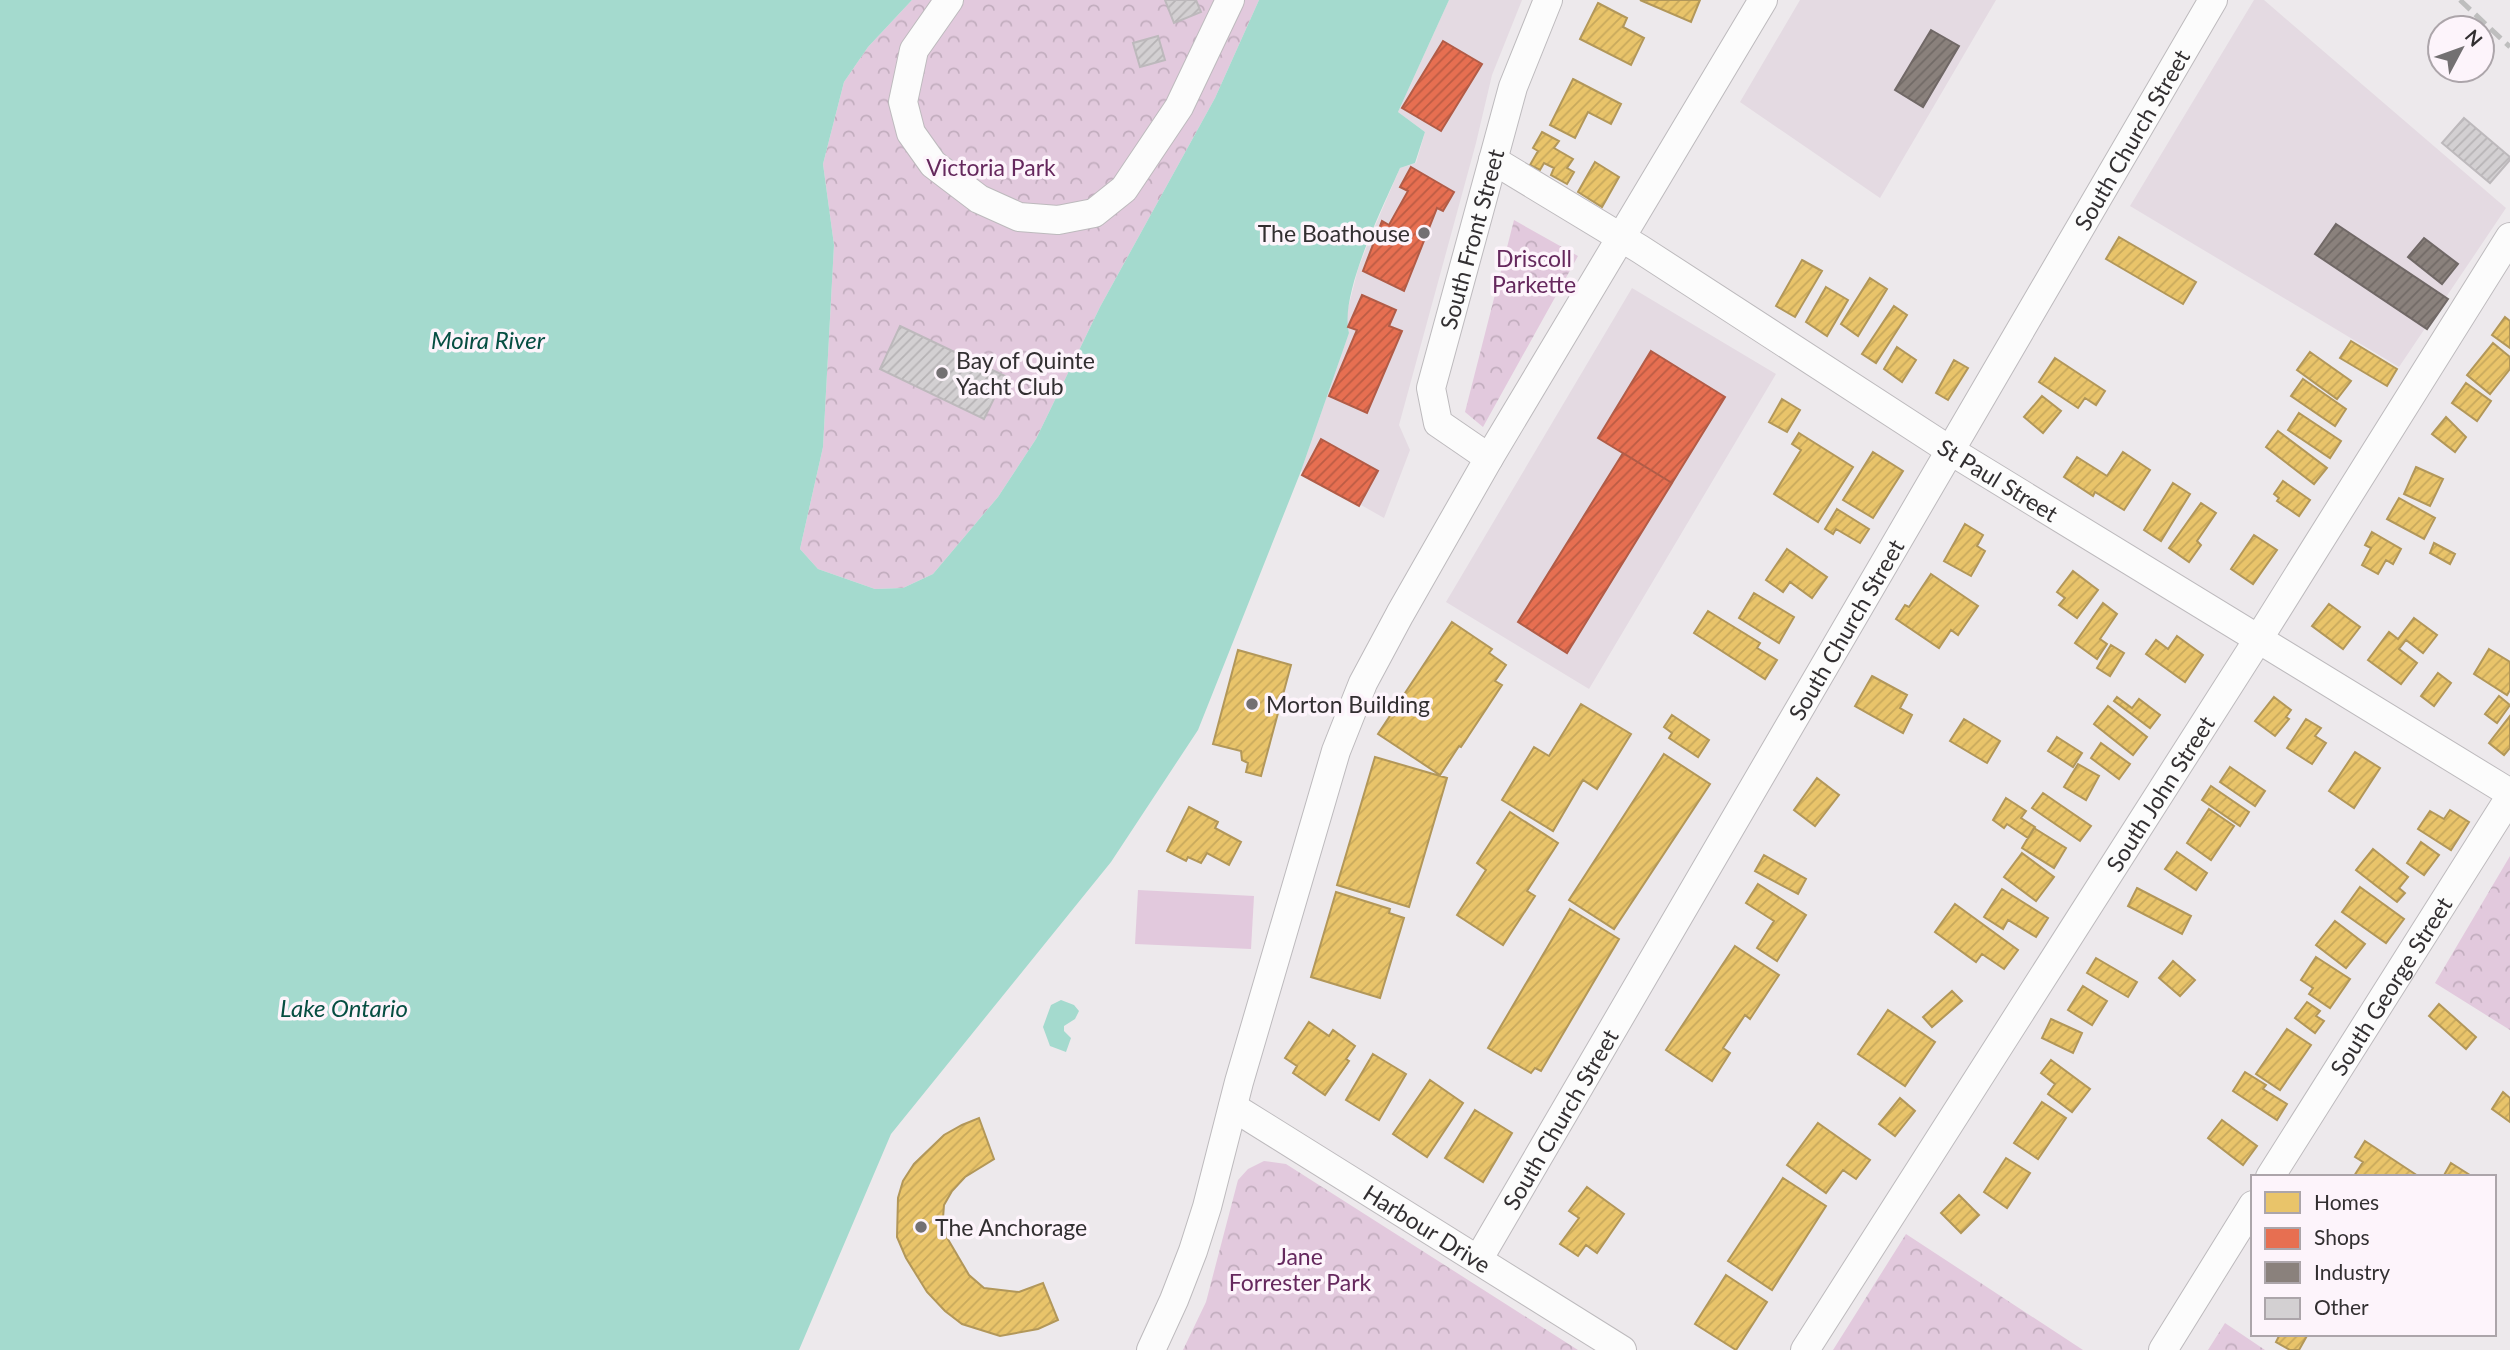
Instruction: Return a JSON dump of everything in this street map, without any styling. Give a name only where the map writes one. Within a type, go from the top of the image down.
[{"type":"street","points":[[948,0],[914,50],[903,102],[911,133],[933,164],[979,199],[1019,217],[1058,220],[1094,213],[1125,189],[1179,107],[1230,0]]},
{"type":"street","name":"South Front Street","points":[[1489,458],[1438,424],[1431,388],[1513,87],[1548,0]]},
{"type":"street","points":[[1151,1350],[1193,1251],[1336,751],[1369,672],[1489,458],[1763,0]]},
{"type":"street","name":"South Church Street","points":[[1478,1260],[2213,0]]},
{"type":"street","name":"St Paul Street","points":[[1493,160],[1621,237],[1951,451],[2259,638],[2510,795]]},
{"type":"street","name":"South John Street","points":[[1805,1350],[2259,638],[2510,237]]},
{"type":"street","name":"South George Street","points":[[2271,1175],[2510,795]]},
{"type":"street","name":"Harbour Drive","points":[[1233,1107],[1622,1350]]},
{"type":"street","points":[[2163,1350],[2251,1208]]},
{"type":"shaded area","points":[[1449,0],[1522,0],[1492,75],[1399,425],[1410,450],[1384,518],[1301,471],[1349,333],[1345,320],[1358,269],[1400,168],[1416,163],[1425,132],[1398,112]]},
{"type":"shaded area","points":[[1800,0],[1996,0],[1880,198],[1740,102]]},
{"type":"shaded area","points":[[2254,0],[2264,0],[2506,208],[2399,367],[2130,206]]},
{"type":"shaded area","points":[[1632,288],[1776,374],[1589,689],[1446,602]]},
{"type":"green space","name":"Victoria Park","points":[[912,0],[1259,0],[1215,98],[1100,307],[1036,439],[998,497],[933,574],[903,588],[875,589],[818,569],[800,549],[823,447],[834,245],[823,164],[844,82],[868,47]]},
{"type":"green space","name":"Driscoll Parkette","points":[[1514,220],[1578,256],[1483,427],[1465,412]]},
{"type":"green space","points":[[2510,856],[2510,1030],[2435,983]]},
{"type":"green space","points":[[1138,890],[1254,896],[1251,949],[1135,944]]},
{"type":"green space","name":"Jane Forrester Park","points":[[1264,1161],[1286,1164],[1578,1350],[1183,1350],[1206,1302],[1238,1180],[1248,1169]]},
{"type":"green space","points":[[1906,1234],[2083,1350],[1833,1350]]},
{"type":"green space","points":[[2225,1323],[2265,1350],[2208,1350]]},
{"type":"water","points":[[0,0],[912,0],[868,47],[844,82],[823,164],[834,245],[823,447],[800,549],[818,569],[875,589],[903,588],[933,574],[998,497],[1036,439],[1100,307],[1215,98],[1259,0],[1449,0],[1398,112],[1425,132],[1415,163],[1400,168],[1364,250],[1350,296],[1349,333],[1301,471],[1198,730],[1111,862],[891,1134],[799,1350],[0,1350]]},
{"type":"water","points":[[1061,1000],[1074,1005],[1079,1011],[1075,1019],[1064,1026],[1064,1031],[1071,1038],[1066,1052],[1050,1046],[1043,1027],[1051,1005]]},
{"type":"building: Homes","points":[[1640,0],[1700,0],[1691,22]]},
{"type":"building: Homes","points":[[1598,3],[1627,18],[1623,27],[1644,38],[1631,65],[1580,39]]},
{"type":"building: Homes","points":[[1573,79],[1621,104],[1611,124],[1588,112],[1575,138],[1550,125]]},
{"type":"building: Homes","points":[[1542,132],[1559,141],[1554,148],[1573,159],[1567,168],[1574,172],[1567,184],[1551,175],[1554,168],[1544,163],[1540,170],[1530,165],[1538,151],[1533,148]]},
{"type":"building: Homes","points":[[1595,162],[1619,177],[1602,207],[1578,192]]},
{"type":"building: Homes","points":[[2119,237],[2196,282],[2183,304],[2106,259]]},
{"type":"building: Homes","points":[[1802,260],[1822,271],[1795,317],[1776,306]]},
{"type":"building: Homes","points":[[1870,278],[1887,289],[1858,336],[1841,324]]},
{"type":"building: Homes","points":[[1826,287],[1848,300],[1827,336],[1806,322]]},
{"type":"building: Homes","points":[[1894,306],[1907,315],[1876,363],[1862,354]]},
{"type":"building: Homes","points":[[2505,317],[2510,321],[2510,348],[2492,335]]},
{"type":"building: Homes","points":[[2351,341],[2397,369],[2387,386],[2340,358]]},
{"type":"building: Homes","points":[[2493,343],[2510,357],[2510,369],[2490,394],[2467,375]]},
{"type":"building: Homes","points":[[1897,347],[1916,360],[1902,382],[1884,369]]},
{"type":"building: Homes","points":[[2310,352],[2351,381],[2337,399],[2297,370]]},
{"type":"building: Homes","points":[[2055,358],[2105,391],[2096,405],[2085,398],[2078,408],[2039,382]]},
{"type":"building: Homes","points":[[1954,360],[1968,368],[1948,400],[1936,393]]},
{"type":"building: Homes","points":[[2303,379],[2346,409],[2335,426],[2291,396]]},
{"type":"building: Homes","points":[[2466,383],[2491,401],[2477,421],[2452,403]]},
{"type":"building: Homes","points":[[2042,396],[2061,411],[2043,433],[2024,417]]},
{"type":"building: Homes","points":[[1782,399],[1800,410],[1787,432],[1769,422]]},
{"type":"building: Homes","points":[[2299,413],[2341,441],[2330,458],[2288,430]]},
{"type":"building: Homes","points":[[2446,417],[2466,437],[2455,452],[2432,434]]},
{"type":"building: Homes","points":[[2278,431],[2327,468],[2314,484],[2266,447]]},
{"type":"building: Homes","points":[[1799,433],[1853,467],[1818,522],[1774,494],[1801,450],[1792,444]]},
{"type":"building: Homes","points":[[1873,452],[1903,471],[1873,518],[1843,500]]},
{"type":"building: Homes","points":[[2123,452],[2150,470],[2124,510],[2095,492],[2093,496],[2064,477],[2077,457],[2107,476]]},
{"type":"building: Homes","points":[[2416,467],[2443,479],[2430,506],[2404,494]]},
{"type":"building: Homes","points":[[2283,481],[2310,500],[2299,516],[2277,501],[2279,498],[2274,494]]},
{"type":"building: Homes","points":[[2173,483],[2190,494],[2161,541],[2144,530]]},
{"type":"building: Homes","points":[[2399,498],[2435,518],[2424,539],[2387,519]]},
{"type":"building: Homes","points":[[2201,503],[2216,513],[2197,541],[2201,545],[2189,562],[2169,548]]},
{"type":"building: Homes","points":[[1837,509],[1869,529],[1860,543],[1836,529],[1833,534],[1825,529]]},
{"type":"building: Homes","points":[[1965,524],[1983,535],[1977,546],[1985,551],[1971,576],[1944,561]]},
{"type":"building: Homes","points":[[2372,532],[2401,549],[2393,564],[2386,560],[2378,574],[2362,565],[2371,548],[2365,545]]},
{"type":"building: Homes","points":[[2254,535],[2277,550],[2253,584],[2231,569]]},
{"type":"building: Homes","points":[[2434,543],[2455,554],[2450,564],[2430,553]]},
{"type":"building: Homes","points":[[1787,549],[1827,577],[1812,598],[1790,582],[1783,592],[1766,580]]},
{"type":"building: Homes","points":[[2073,571],[2098,590],[2077,618],[2059,605],[2065,598],[2057,592]]},
{"type":"building: Homes","points":[[1931,574],[1978,606],[1958,635],[1951,630],[1939,648],[1896,619],[1905,605],[1909,607]]},
{"type":"building: Homes","points":[[1754,593],[1794,617],[1779,643],[1739,618]]},
{"type":"building: Homes","points":[[2103,603],[2117,614],[2100,639],[2107,644],[2097,659],[2075,643]]},
{"type":"building: Homes","points":[[2329,604],[2360,627],[2343,649],[2312,626]]},
{"type":"building: Homes","points":[[1708,611],[1760,643],[1757,648],[1777,660],[1765,679],[1694,633]]},
{"type":"building: Homes","points":[[2414,618],[2437,635],[2423,653],[2406,640],[2399,649],[2417,663],[2401,684],[2368,660],[2389,632],[2398,639]]},
{"type":"building: Homes","points":[[1452,622],[1492,649],[1489,653],[1506,665],[1495,681],[1502,685],[1440,775],[1378,734]]},
{"type":"building: Homes","points":[[2177,636],[2203,655],[2185,682],[2146,654],[2156,640],[2168,649]]},
{"type":"building: Homes","points":[[2111,645],[2124,653],[2110,676],[2097,668]]},
{"type":"building: Homes","points":[[2489,649],[2510,662],[2510,690],[2507,695],[2474,674]]},
{"type":"building: Homes","name":"Morton Building","points":[[1238,650],[1291,665],[1261,776],[1246,772],[1248,763],[1242,760],[1241,751],[1213,744]]},
{"type":"building: Homes","points":[[2438,673],[2451,683],[2434,706],[2421,696]]},
{"type":"building: Homes","points":[[1872,676],[1907,695],[1900,708],[1912,715],[1903,733],[1855,706]]},
{"type":"building: Homes","points":[[2499,696],[2510,705],[2497,723],[2485,714]]},
{"type":"building: Homes","points":[[2117,697],[2132,708],[2139,699],[2160,715],[2150,728],[2114,701]]},
{"type":"building: Homes","points":[[2274,697],[2291,710],[2286,717],[2289,719],[2275,736],[2255,721]]},
{"type":"building: Homes","points":[[1581,704],[1631,734],[1597,789],[1583,780],[1553,831],[1502,800],[1534,747],[1549,756]]},
{"type":"building: Homes","points":[[2108,706],[2147,737],[2133,755],[2094,724]]},
{"type":"building: Homes","points":[[1672,715],[1709,740],[1698,757],[1669,738],[1672,733],[1664,727]]},
{"type":"building: Homes","points":[[2510,716],[2510,748],[2504,755],[2489,743]]},
{"type":"building: Homes","points":[[1964,719],[2000,741],[1987,763],[1950,741]]},
{"type":"building: Homes","points":[[2306,719],[2321,728],[2315,736],[2326,743],[2312,764],[2287,748]]},
{"type":"building: Homes","points":[[2057,737],[2082,753],[2073,767],[2048,751]]},
{"type":"building: Homes","points":[[2101,743],[2130,764],[2119,779],[2091,758]]},
{"type":"building: Homes","points":[[2355,752],[2380,768],[2354,808],[2329,791]]},
{"type":"building: Homes","points":[[1664,754],[1710,784],[1614,929],[1569,900]]},
{"type":"building: Homes","points":[[1375,757],[1447,778],[1409,907],[1337,885]]},
{"type":"building: Homes","points":[[2078,764],[2099,776],[2086,800],[2064,787]]},
{"type":"building: Homes","points":[[2230,767],[2265,791],[2255,806],[2220,782]]},
{"type":"building: Homes","points":[[1817,778],[1839,795],[1815,826],[1794,810]]},
{"type":"building: Homes","points":[[2211,786],[2249,812],[2240,826],[2202,800]]},
{"type":"building: Homes","points":[[2043,793],[2091,826],[2080,841],[2032,808]]},
{"type":"building: Homes","points":[[2006,798],[2026,811],[2021,818],[2035,827],[2028,838],[2007,824],[2004,828],[1993,820]]},
{"type":"building: Homes","points":[[1189,807],[1218,822],[1215,828],[1241,842],[1229,865],[1207,853],[1201,863],[1188,857],[1186,861],[1167,851]]},
{"type":"building: Homes","points":[[2209,809],[2234,826],[2211,860],[2187,843]]},
{"type":"building: Homes","points":[[2450,810],[2469,822],[2451,850],[2418,829],[2430,811],[2444,819]]},
{"type":"building: Homes","points":[[1510,812],[1558,843],[1527,891],[1535,896],[1503,945],[1457,915],[1486,870],[1477,863]]},
{"type":"building: Homes","points":[[2034,828],[2066,848],[2054,868],[2022,848]]},
{"type":"building: Homes","points":[[2421,842],[2439,855],[2424,875],[2407,863]]},
{"type":"building: Homes","points":[[2373,849],[2408,877],[2399,888],[2405,893],[2397,902],[2356,870]]},
{"type":"building: Homes","points":[[2177,852],[2207,873],[2196,890],[2165,869]]},
{"type":"building: Homes","points":[[2022,853],[2054,877],[2036,901],[2004,877]]},
{"type":"building: Homes","points":[[1764,855],[1806,879],[1798,894],[1755,871]]},
{"type":"building: Homes","points":[[1758,884],[1806,915],[1777,961],[1757,948],[1774,921],[1746,903]]},
{"type":"building: Homes","points":[[2360,887],[2404,919],[2386,943],[2342,912]]},
{"type":"building: Homes","points":[[2137,888],[2191,916],[2182,934],[2128,906]]},
{"type":"building: Homes","points":[[2002,889],[2048,918],[2036,937],[2008,920],[2003,929],[1984,917]]},
{"type":"building: Homes","points":[[1336,892],[1390,909],[1389,913],[1404,918],[1380,998],[1311,977]]},
{"type":"building: Homes","points":[[1955,904],[2018,950],[2004,969],[1982,954],[1976,962],[1935,932]]},
{"type":"building: Homes","points":[[1570,909],[1619,939],[1541,1071],[1535,1068],[1531,1073],[1488,1048]]},
{"type":"building: Homes","points":[[2335,921],[2365,944],[2346,968],[2316,945]]},
{"type":"building: Homes","points":[[1735,946],[1779,975],[1750,1019],[1745,1015],[1723,1048],[1730,1053],[1712,1081],[1666,1050]]},
{"type":"building: Homes","points":[[2316,957],[2350,979],[2330,1008],[2309,994],[2313,988],[2301,980]]},
{"type":"building: Homes","points":[[2096,958],[2137,982],[2128,997],[2087,973]]},
{"type":"building: Homes","points":[[2173,961],[2195,980],[2180,996],[2159,978]]},
{"type":"building: Homes","points":[[2083,986],[2107,1001],[2092,1025],[2068,1010]]},
{"type":"building: Homes","points":[[1952,991],[1962,1001],[1932,1027],[1923,1017]]},
{"type":"building: Homes","points":[[2307,1002],[2320,1011],[2316,1016],[2324,1021],[2315,1033],[2295,1018]]},
{"type":"building: Homes","points":[[2439,1004],[2476,1037],[2466,1049],[2429,1016]]},
{"type":"building: Homes","points":[[1888,1010],[1935,1042],[1905,1086],[1858,1054]]},
{"type":"building: Homes","points":[[2051,1019],[2082,1033],[2073,1053],[2042,1038]]},
{"type":"building: Homes","points":[[1309,1022],[1329,1036],[1333,1030],[1355,1046],[1346,1059],[1349,1061],[1325,1095],[1293,1073],[1297,1066],[1285,1058]]},
{"type":"building: Homes","points":[[2287,1029],[2311,1045],[2280,1090],[2256,1074]]},
{"type":"building: Homes","points":[[1373,1054],[1406,1074],[1379,1120],[1346,1100]]},
{"type":"building: Homes","points":[[2051,1060],[2090,1089],[2072,1112],[2048,1094],[2055,1084],[2041,1073]]},
{"type":"building: Homes","points":[[2245,1072],[2266,1085],[2263,1089],[2287,1104],[2277,1120],[2233,1091]]},
{"type":"building: Homes","points":[[1430,1080],[1463,1103],[1427,1157],[1393,1134]]},
{"type":"building: Homes","points":[[2503,1092],[2510,1098],[2510,1122],[2492,1109]]},
{"type":"building: Homes","points":[[1900,1098],[1915,1111],[1895,1136],[1879,1124]]},
{"type":"building: Homes","points":[[2042,1102],[2066,1118],[2038,1159],[2014,1143]]},
{"type":"building: Homes","points":[[1475,1110],[1512,1133],[1483,1182],[1445,1158]]},
{"type":"building: Homes","name":"The Anchorage","points":[[979,1118],[994,1159],[965,1177],[952,1191],[944,1205],[946,1236],[969,1275],[984,1288],[1019,1292],[1043,1283],[1058,1320],[1038,1329],[1000,1336],[962,1324],[927,1292],[906,1258],[897,1237],[898,1198],[903,1181],[914,1164],[944,1135]]},
{"type":"building: Homes","points":[[2222,1120],[2257,1146],[2243,1165],[2208,1138]]},
{"type":"building: Homes","points":[[1818,1123],[1870,1160],[1856,1179],[1843,1170],[1826,1193],[1787,1165]]},
{"type":"building: Homes","points":[[2365,1141],[2416,1175],[2355,1175],[2363,1162],[2355,1157]]},
{"type":"building: Homes","points":[[2006,1158],[2030,1173],[2007,1208],[1984,1192]]},
{"type":"building: Homes","points":[[2451,1163],[2470,1175],[2444,1175]]},
{"type":"building: Homes","points":[[1783,1178],[1826,1206],[1772,1290],[1728,1261]]},
{"type":"building: Homes","points":[[1587,1187],[1624,1214],[1597,1253],[1586,1245],[1578,1256],[1560,1244],[1579,1218],[1569,1211]]},
{"type":"building: Homes","points":[[1959,1195],[1979,1215],[1961,1233],[1941,1213]]},
{"type":"building: Homes","points":[[1726,1275],[1767,1302],[1736,1350],[1695,1324]]},
{"type":"building: Homes","points":[[2279,1336],[2307,1336],[2299,1350],[2290,1350],[2276,1342]]},
{"type":"building: Shops","points":[[1443,41],[1482,64],[1441,131],[1402,108]]},
{"type":"building: Shops","points":[[1411,167],[1454,192],[1443,211],[1437,208],[1404,291],[1363,271],[1382,221],[1389,225],[1408,191],[1400,187]]},
{"type":"building: Shops","points":[[1362,295],[1396,310],[1389,326],[1402,331],[1367,413],[1329,396],[1357,330],[1348,327]]},
{"type":"building: Shops","points":[[1651,351],[1725,397],[1672,483],[1598,438]]},
{"type":"building: Shops","points":[[1321,439],[1378,471],[1359,506],[1302,475]]},
{"type":"building: Shops","points":[[1623,453],[1672,483],[1567,653],[1518,622]]},
{"type":"building: Industry","points":[[1931,30],[1959,46],[1923,107],[1895,90]]},
{"type":"building: Industry","points":[[2336,224],[2448,299],[2427,329],[2315,254]]},
{"type":"building: Industry","points":[[2424,238],[2458,264],[2442,284],[2408,257]]},
{"type":"building: Other","points":[[1165,0],[1196,0],[1201,12],[1174,23]]},
{"type":"building: Other","points":[[1158,36],[1165,60],[1140,67],[1133,43]]},
{"type":"building: Other","points":[[2464,118],[2510,157],[2490,183],[2442,143]]},
{"type":"building: Other","name":"Bay of Quinte Yacht Club","points":[[900,326],[1005,376],[984,419],[880,369]]},
{"type":"railway","points":[[2460,0],[2510,47]]},
{"type":"place","name":"The Boathouse","points":[[1424,233]]},
{"type":"place","name":"Bay of Quinte Yacht Club","points":[[942,373]]},
{"type":"place","name":"Morton Building","points":[[1252,704]]},
{"type":"place","name":"The Anchorage","points":[[921,1227]]},
{"type":"water label","name":"Moira River","points":[[488,339]]},
{"type":"water label","name":"Lake Ontario","points":[[344,1007]]}]
